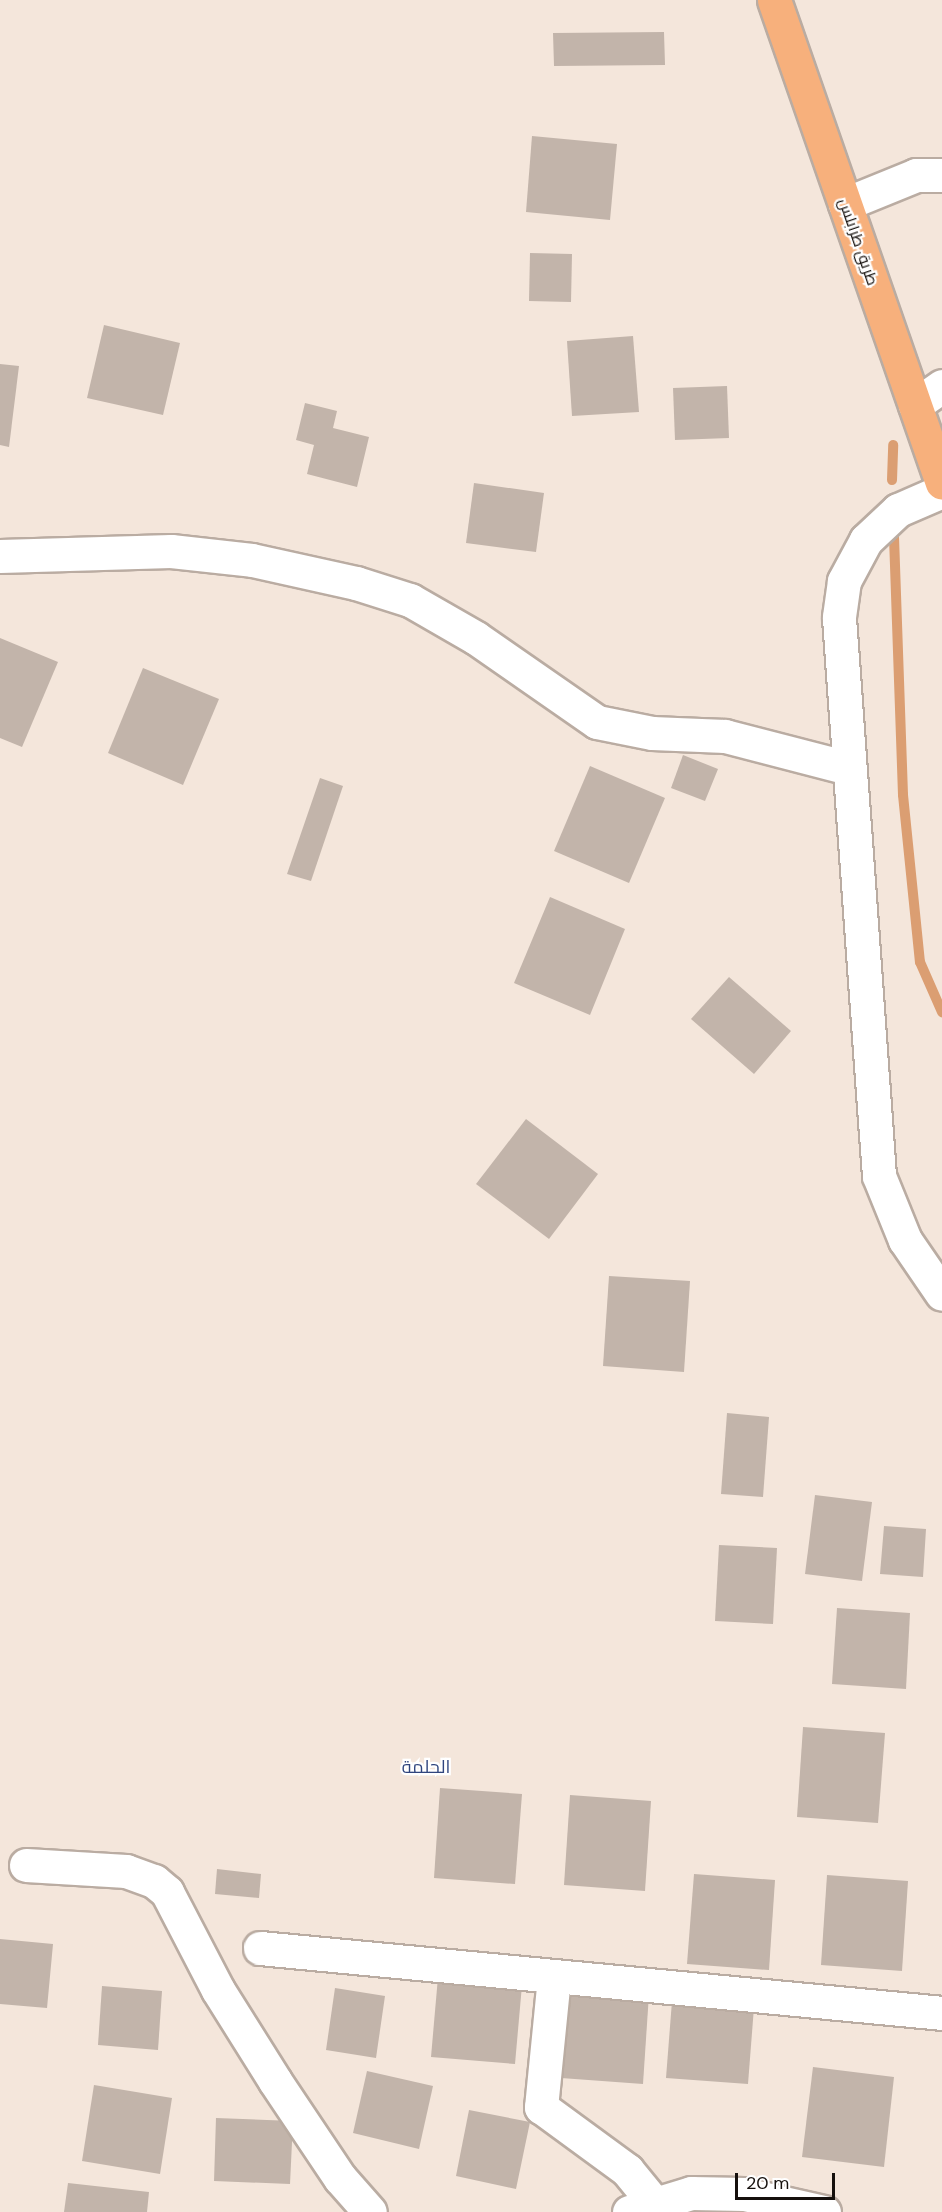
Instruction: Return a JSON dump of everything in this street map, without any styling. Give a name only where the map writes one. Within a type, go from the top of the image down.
[{"type":"highway","name":"طريق طرابلس","points":[[774,0],[942,483]]},
{"type":"street","points":[[845,204],[916,175],[942,175]]},
{"type":"street","points":[[915,405],[942,386]]},
{"type":"street","points":[[942,491],[898,510],[866,540],[844,581],[838,618],[879,1176],[905,1240],[942,1294]]},
{"type":"street","points":[[0,556],[171,551],[252,560],[356,583],[410,600],[467,633],[597,722],[652,733],[725,736],[849,768]]},
{"type":"street","points":[[26,1865],[126,1871],[167,1892],[218,1990],[275,2081],[340,2178],[370,2212]]},
{"type":"street","points":[[260,1948],[942,2013]]},
{"type":"street","points":[[554,1977],[541,2107],[627,2170],[642,2207],[691,2193],[744,2194],[824,2212]]},
{"type":"building","points":[[664,32],[665,65],[554,66],[553,33]]},
{"type":"building","points":[[532,136],[617,144],[610,220],[526,212]]},
{"type":"building","points":[[530,253],[572,254],[571,302],[529,301]]},
{"type":"building","points":[[104,325],[180,343],[163,415],[87,398]]},
{"type":"building","points":[[633,336],[639,412],[572,416],[567,341]]},
{"type":"building","points":[[0,364],[19,366],[9,447],[0,445]]},
{"type":"building","points":[[727,386],[729,438],[675,440],[673,388]]},
{"type":"building","points":[[305,403],[337,411],[333,428],[369,437],[357,487],[307,474],[314,445],[296,440]]},
{"type":"building","points":[[474,483],[544,493],[536,552],[466,543]]},
{"type":"building","points":[[0,638],[58,662],[22,747],[0,738]]},
{"type":"building","points":[[143,668],[219,699],[183,785],[108,753]]},
{"type":"building","points":[[683,755],[718,769],[705,801],[671,788]]},
{"type":"building","points":[[590,766],[665,798],[629,883],[554,851]]},
{"type":"building","points":[[320,778],[343,786],[311,881],[287,874]]},
{"type":"building","points":[[550,897],[625,929],[590,1015],[514,983]]},
{"type":"building","points":[[729,977],[791,1031],[754,1074],[691,1019]]},
{"type":"building","points":[[526,1119],[598,1174],[549,1239],[476,1184]]},
{"type":"building","points":[[609,1276],[690,1281],[684,1372],[603,1366]]},
{"type":"building","points":[[727,1413],[769,1417],[763,1497],[721,1494]]},
{"type":"building","points":[[815,1495],[872,1502],[862,1581],[805,1574]]},
{"type":"building","points":[[884,1526],[926,1529],[923,1577],[880,1574]]},
{"type":"building","points":[[719,1545],[777,1548],[773,1624],[715,1621]]},
{"type":"building","points":[[837,1608],[910,1613],[906,1689],[832,1684]]},
{"type":"building","points":[[803,1727],[885,1733],[878,1823],[797,1817]]},
{"type":"building","points":[[440,1788],[522,1794],[515,1884],[434,1878]]},
{"type":"building","points":[[570,1795],[651,1801],[645,1891],[564,1885]]},
{"type":"building","points":[[217,1869],[261,1874],[259,1898],[215,1894]]},
{"type":"building","points":[[694,1874],[775,1880],[769,1970],[687,1964]]},
{"type":"building","points":[[827,1875],[908,1881],[902,1971],[821,1965]]},
{"type":"building","points":[[0,1939],[53,1944],[47,2008],[0,2004]]},
{"type":"building","points":[[438,1977],[522,1985],[515,2064],[431,2057]]},
{"type":"building","points":[[102,1986],[162,1991],[158,2050],[98,2045]]},
{"type":"building","points":[[335,1988],[385,1996],[376,2058],[326,2050]]},
{"type":"building","points":[[568,1988],[649,1994],[643,2084],[561,2078]]},
{"type":"building","points":[[672,2001],[754,2007],[748,2084],[666,2078]]},
{"type":"building","points":[[813,2067],[894,2077],[884,2167],[802,2157]]},
{"type":"building","points":[[367,2071],[433,2086],[419,2149],[353,2133]]},
{"type":"building","points":[[94,2085],[172,2098],[160,2174],[82,2161]]},
{"type":"building","points":[[469,2110],[530,2122],[516,2189],[456,2176]]},
{"type":"building","points":[[216,2118],[293,2121],[290,2184],[214,2181]]},
{"type":"building","points":[[68,2183],[149,2192],[147,2212],[64,2212]]},
{"type":"waterway","points":[[892,480],[893,445]]},
{"type":"waterway","points":[[894,537],[903,795],[920,962],[942,1012]]},
{"type":"district","name":"الحلمة","points":[[426,1767]]}]
